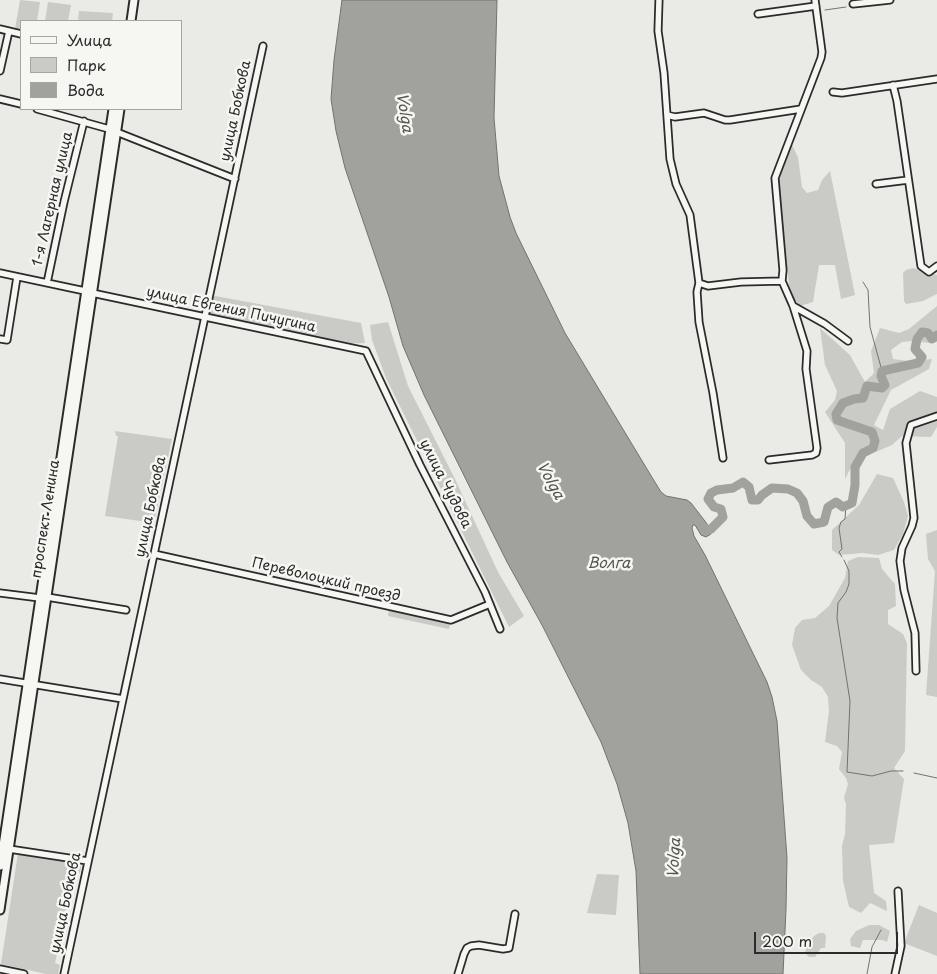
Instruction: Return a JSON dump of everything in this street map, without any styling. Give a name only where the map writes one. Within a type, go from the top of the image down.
[{"type":"main road","points":[[131,20],[134,0]]},
{"type":"main road","points":[[113,110],[113,130]]},
{"type":"main road","points":[[113,130],[120,110]]},
{"type":"main road","name":"проспект Ленина","points":[[2,862],[9,849],[31,684],[113,130]]},
{"type":"main road","name":"проспект Ленина","points":[[0,910],[3,843],[31,684]]},
{"type":"main road","points":[[3,843],[9,849]]},
{"type":"street","points":[[660,0],[658,31],[664,73],[670,159],[676,184],[690,215],[699,283],[697,292],[700,322],[714,394],[723,458]]},
{"type":"street","points":[[853,4],[890,0]]},
{"type":"street","points":[[758,14],[816,3],[822,52],[775,178],[783,270],[782,281],[807,351],[806,369],[817,448],[816,453],[812,455],[769,460]]},
{"type":"street","points":[[0,29],[20,34]]},
{"type":"street","points":[[0,71],[9,31]]},
{"type":"street","name":"улица Бобкова","points":[[64,974],[263,46]]},
{"type":"street","points":[[833,92],[842,93],[937,79]]},
{"type":"street","points":[[892,85],[897,101],[921,266],[929,272],[937,266]]},
{"type":"street","points":[[0,99],[20,104]]},
{"type":"street","points":[[667,115],[675,117],[704,113],[730,120],[801,109]]},
{"type":"street","points":[[41,110],[113,130],[235,179]]},
{"type":"street","name":"1-я Лагерная улица","points":[[47,283],[84,121]]},
{"type":"street","points":[[876,184],[908,180]]},
{"type":"street","name":"улица Евгения Пичугина","points":[[0,273],[89,294],[366,351]]},
{"type":"street","points":[[0,339],[7,340],[17,277]]},
{"type":"street","points":[[699,283],[708,286],[741,282],[782,281]]},
{"type":"street","points":[[792,306],[825,324],[848,341]]},
{"type":"street","name":"улица Чудова","points":[[366,351],[420,466],[490,604],[500,629]]},
{"type":"street","points":[[916,671],[915,633],[904,590],[900,561],[902,548],[914,518],[906,443],[911,425],[937,416]]},
{"type":"street","name":"Переволоцкий проезд","points":[[154,554],[451,620],[490,604]]},
{"type":"street","points":[[0,592],[126,610]]},
{"type":"street","points":[[0,679],[123,699]]},
{"type":"street","points":[[9,849],[88,861]]},
{"type":"street","points":[[895,974],[901,946],[898,891]]},
{"type":"street","points":[[458,974],[467,948],[478,945],[503,949],[509,948],[515,914]]},
{"type":"street","points":[[0,969],[24,974]]},
{"type":"green space","points":[[20,0],[40,2],[37,20],[20,20],[20,30],[15,29]]},
{"type":"green space","points":[[48,2],[71,5],[68,20],[45,20]]},
{"type":"green space","points":[[79,11],[113,13],[112,20],[78,20]]},
{"type":"green space","points":[[792,145],[798,157],[802,187],[807,193],[818,190],[822,180],[830,171],[855,295],[841,299],[835,265],[819,265],[813,302],[800,306],[794,299],[789,285],[778,183],[784,161]]},
{"type":"green space","points":[[913,268],[937,275],[937,294],[923,301],[906,304],[904,301],[903,273]]},
{"type":"green space","points":[[210,295],[361,323],[365,343],[332,344],[205,317]]},
{"type":"green space","points":[[937,306],[937,342],[902,342],[891,350],[893,359],[908,361],[932,359],[929,369],[891,390],[874,425],[883,430],[890,409],[920,391],[937,397],[937,427],[931,437],[902,436],[892,445],[878,451],[858,454],[845,479],[845,443],[825,412],[835,400],[837,391],[825,365],[820,328],[850,355],[865,382],[874,373],[871,351],[880,328],[899,333],[909,329]]},
{"type":"green space","points":[[388,322],[408,386],[455,479],[498,572],[524,616],[509,627],[386,378],[372,340],[370,325]]},
{"type":"green space","points":[[115,431],[172,439],[154,523],[105,516],[118,436],[116,436]]},
{"type":"green space","points":[[877,474],[893,478],[904,502],[908,516],[903,534],[894,550],[878,555],[863,553],[839,555],[832,550],[832,530],[859,505]]},
{"type":"green space","points":[[937,530],[937,697],[926,695],[935,571],[928,559],[926,534]]},
{"type":"green space","points":[[858,557],[879,558],[882,569],[895,584],[896,606],[888,610],[888,624],[903,634],[907,643],[905,751],[894,768],[904,779],[894,843],[869,845],[874,893],[886,901],[887,911],[870,903],[861,913],[849,907],[843,881],[842,846],[845,834],[846,804],[844,798],[848,784],[839,769],[842,752],[837,746],[825,742],[829,711],[828,697],[822,687],[801,670],[792,645],[795,628],[802,620],[815,618],[829,606],[845,578],[848,561]]},
{"type":"green space","points":[[389,608],[451,622],[449,629],[388,616]]},
{"type":"green space","points":[[18,853],[82,862],[80,873],[74,873],[55,963],[60,965],[58,974],[46,974],[1,964]]},
{"type":"green space","points":[[597,874],[619,875],[616,915],[587,913]]},
{"type":"green space","points":[[919,905],[937,913],[937,956],[904,943]]},
{"type":"green space","points":[[869,925],[879,925],[890,931],[887,942],[882,940],[863,940],[860,948],[851,946],[850,939],[856,931]]},
{"type":"green space","points":[[824,933],[826,936],[825,948],[821,948],[815,957],[809,957],[805,953],[807,946],[814,936]]},
{"type":"water","name":"Волга","points":[[342,0],[497,0],[494,118],[499,176],[516,233],[565,333],[661,492],[666,496],[687,500],[711,529],[711,534],[706,537],[701,535],[695,525],[692,528],[694,536],[767,682],[772,697],[777,721],[787,858],[783,974],[640,974],[636,871],[628,823],[617,784],[601,742],[542,625],[507,562],[424,395],[403,346],[389,297],[345,168],[331,99]]},
{"type":"waterway","points":[[825,10],[846,7]]},
{"type":"waterway","points":[[863,282],[868,290],[870,327],[882,371]]},
{"type":"waterway","points":[[702,526],[708,530],[711,529],[723,517],[721,509],[714,507],[708,499],[711,493],[717,490],[733,488],[743,482],[749,487],[752,500],[758,500],[772,488],[788,489],[797,493],[803,501],[807,516],[814,524],[824,522],[828,507],[836,502],[843,507],[852,503],[855,467],[863,453],[873,448],[875,441],[872,432],[837,420],[836,414],[843,403],[863,398],[867,386],[882,388],[885,385],[881,376],[882,371],[918,363],[922,357],[915,349],[917,339],[922,332],[928,333],[932,339],[937,335]]},
{"type":"waterway","points":[[842,557],[839,552],[842,549],[839,528],[841,522],[845,519],[846,505]]},
{"type":"waterway","points":[[844,560],[849,571],[849,584],[838,603],[837,618],[850,701],[847,772],[872,776],[891,771],[903,771]]},
{"type":"waterway","points":[[914,773],[937,778]]},
{"type":"waterway","points":[[867,974],[872,947],[881,930]]},
{"type":"water label","name":"Volga","points":[[404,113]]},
{"type":"water label","name":"Volga","points":[[550,481]]},
{"type":"water label","name":"Volga","points":[[675,858]]}]
